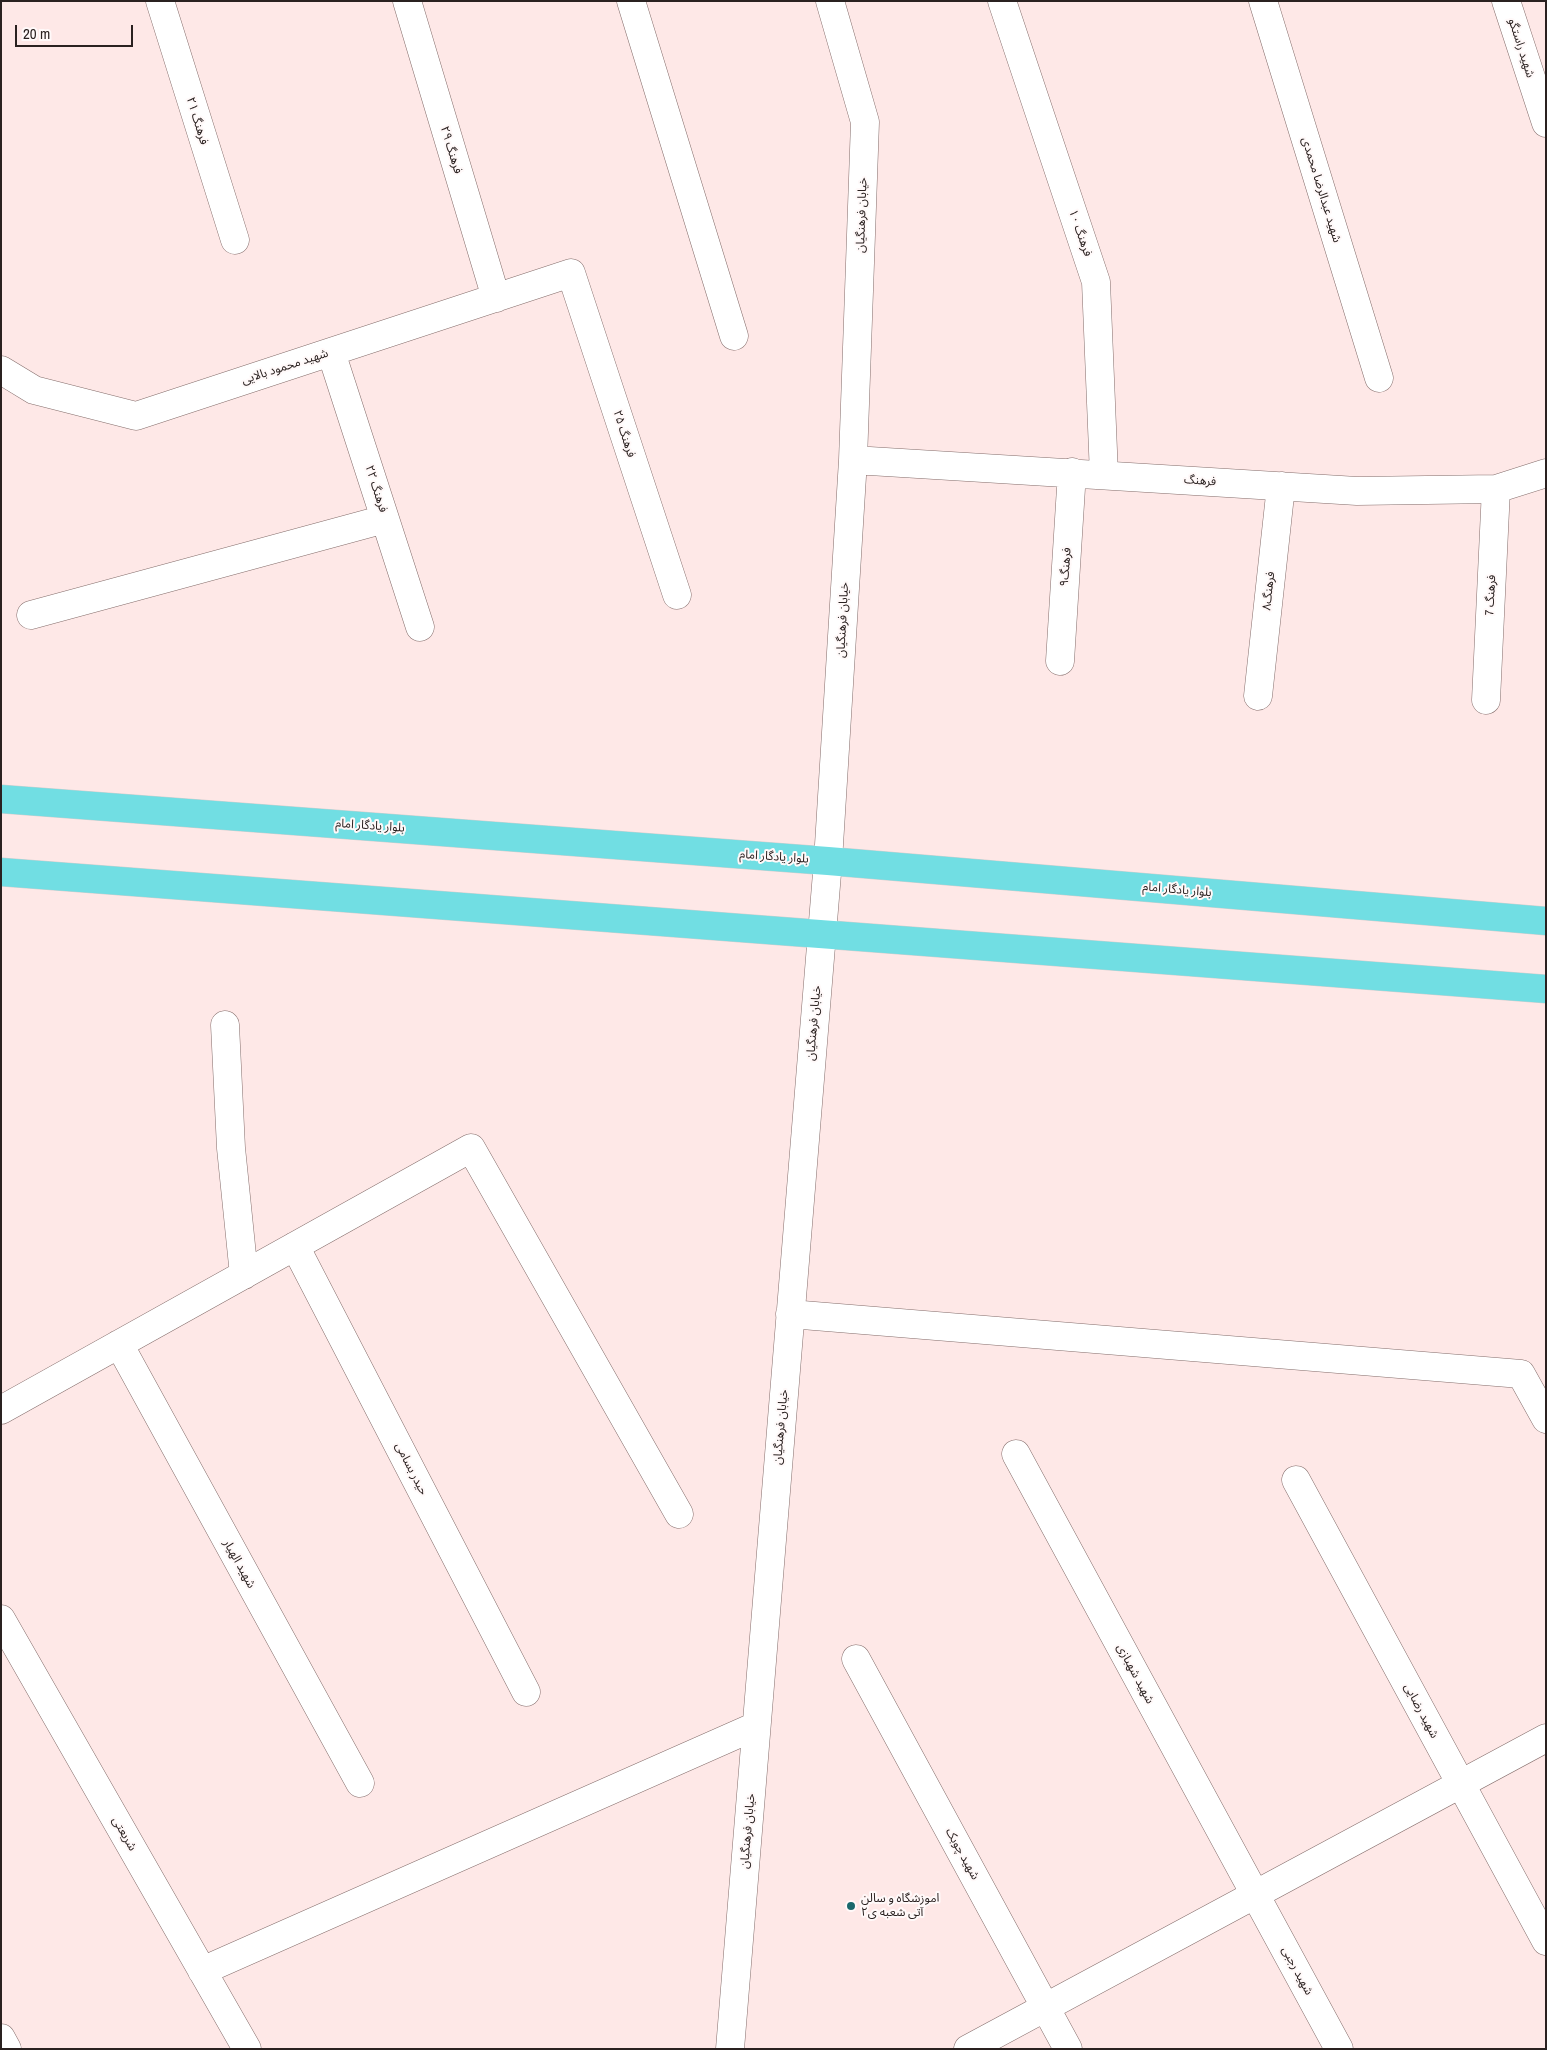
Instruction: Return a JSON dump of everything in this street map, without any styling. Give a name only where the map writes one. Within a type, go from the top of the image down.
[{"type":"main road","name":"بلوار یادگار امام","points":[[1,799],[828,861],[1546,921]]},
{"type":"main road","points":[[1,872],[1546,989]]},
{"type":"street","name":"فرهنگ ۲۱","points":[[160,1],[235,240]]},
{"type":"street","name":"فرهنگ ۲۹","points":[[407,1],[496,298]]},
{"type":"street","points":[[631,1],[734,336]]},
{"type":"street","name":"خیابان فرهنگیان","points":[[730,2049],[828,861],[852,460],[865,122],[830,1]]},
{"type":"street","name":"فرهنگ ۱۰","points":[[1002,1],[1096,282],[1104,475]]},
{"type":"street","name":"شهید عبدالرضا محمدی","points":[[1263,1],[1379,378]]},
{"type":"street","name":"شهید راستگو","points":[[1506,1],[1546,123]]},
{"type":"street","name":"شهید محمود بالایی","points":[[1,370],[34,390],[136,416],[571,273]]},
{"type":"street","name":"فرهنگ ۲۵","points":[[571,273],[677,595]]},
{"type":"street","name":"فرهنگ ۲۲","points":[[331,352],[420,626]]},
{"type":"street","name":"فرهنگ","points":[[852,460],[1358,491],[1496,489],[1546,473]]},
{"type":"street","name":"فرهنگ۹","points":[[1060,661],[1072,472]]},
{"type":"street","name":"فرهنگ۸","points":[[1258,696],[1280,486]]},
{"type":"street","name":"فرهنگ 7","points":[[1486,700],[1496,489]]},
{"type":"street","points":[[31,615],[385,519]]},
{"type":"street","points":[[225,1025],[231,1148],[244,1275]]},
{"type":"street","points":[[1,1410],[471,1148],[679,1514]]},
{"type":"street","name":"حیدر بسامی","points":[[295,1246],[526,1692]]},
{"type":"street","points":[[790,1314],[1522,1374],[1546,1419]]},
{"type":"street","name":"شهید الهیار","points":[[119,1344],[360,1783]]},
{"type":"street","name":"شهید شهبازی","points":[[1016,1454],[1255,1894]]},
{"type":"street","name":"شهید رضایی","points":[[1296,1480],[1546,1941]]},
{"type":"street","name":"شریعتی","points":[[1,1619],[247,2049]]},
{"type":"street","name":"شهید چوبک","points":[[856,1659],[1068,2049]]},
{"type":"street","points":[[202,1971],[756,1726]]},
{"type":"street","points":[[968,2049],[1546,1738]]},
{"type":"street","name":"شهید رجبی","points":[[1255,1894],[1339,2049]]},
{"type":"street","points":[[1,2038],[7,2049]]},
{"type":"place","name":"اموزشگاه و سالن آتی شعبه ی۲","points":[[851,1906]]}]
